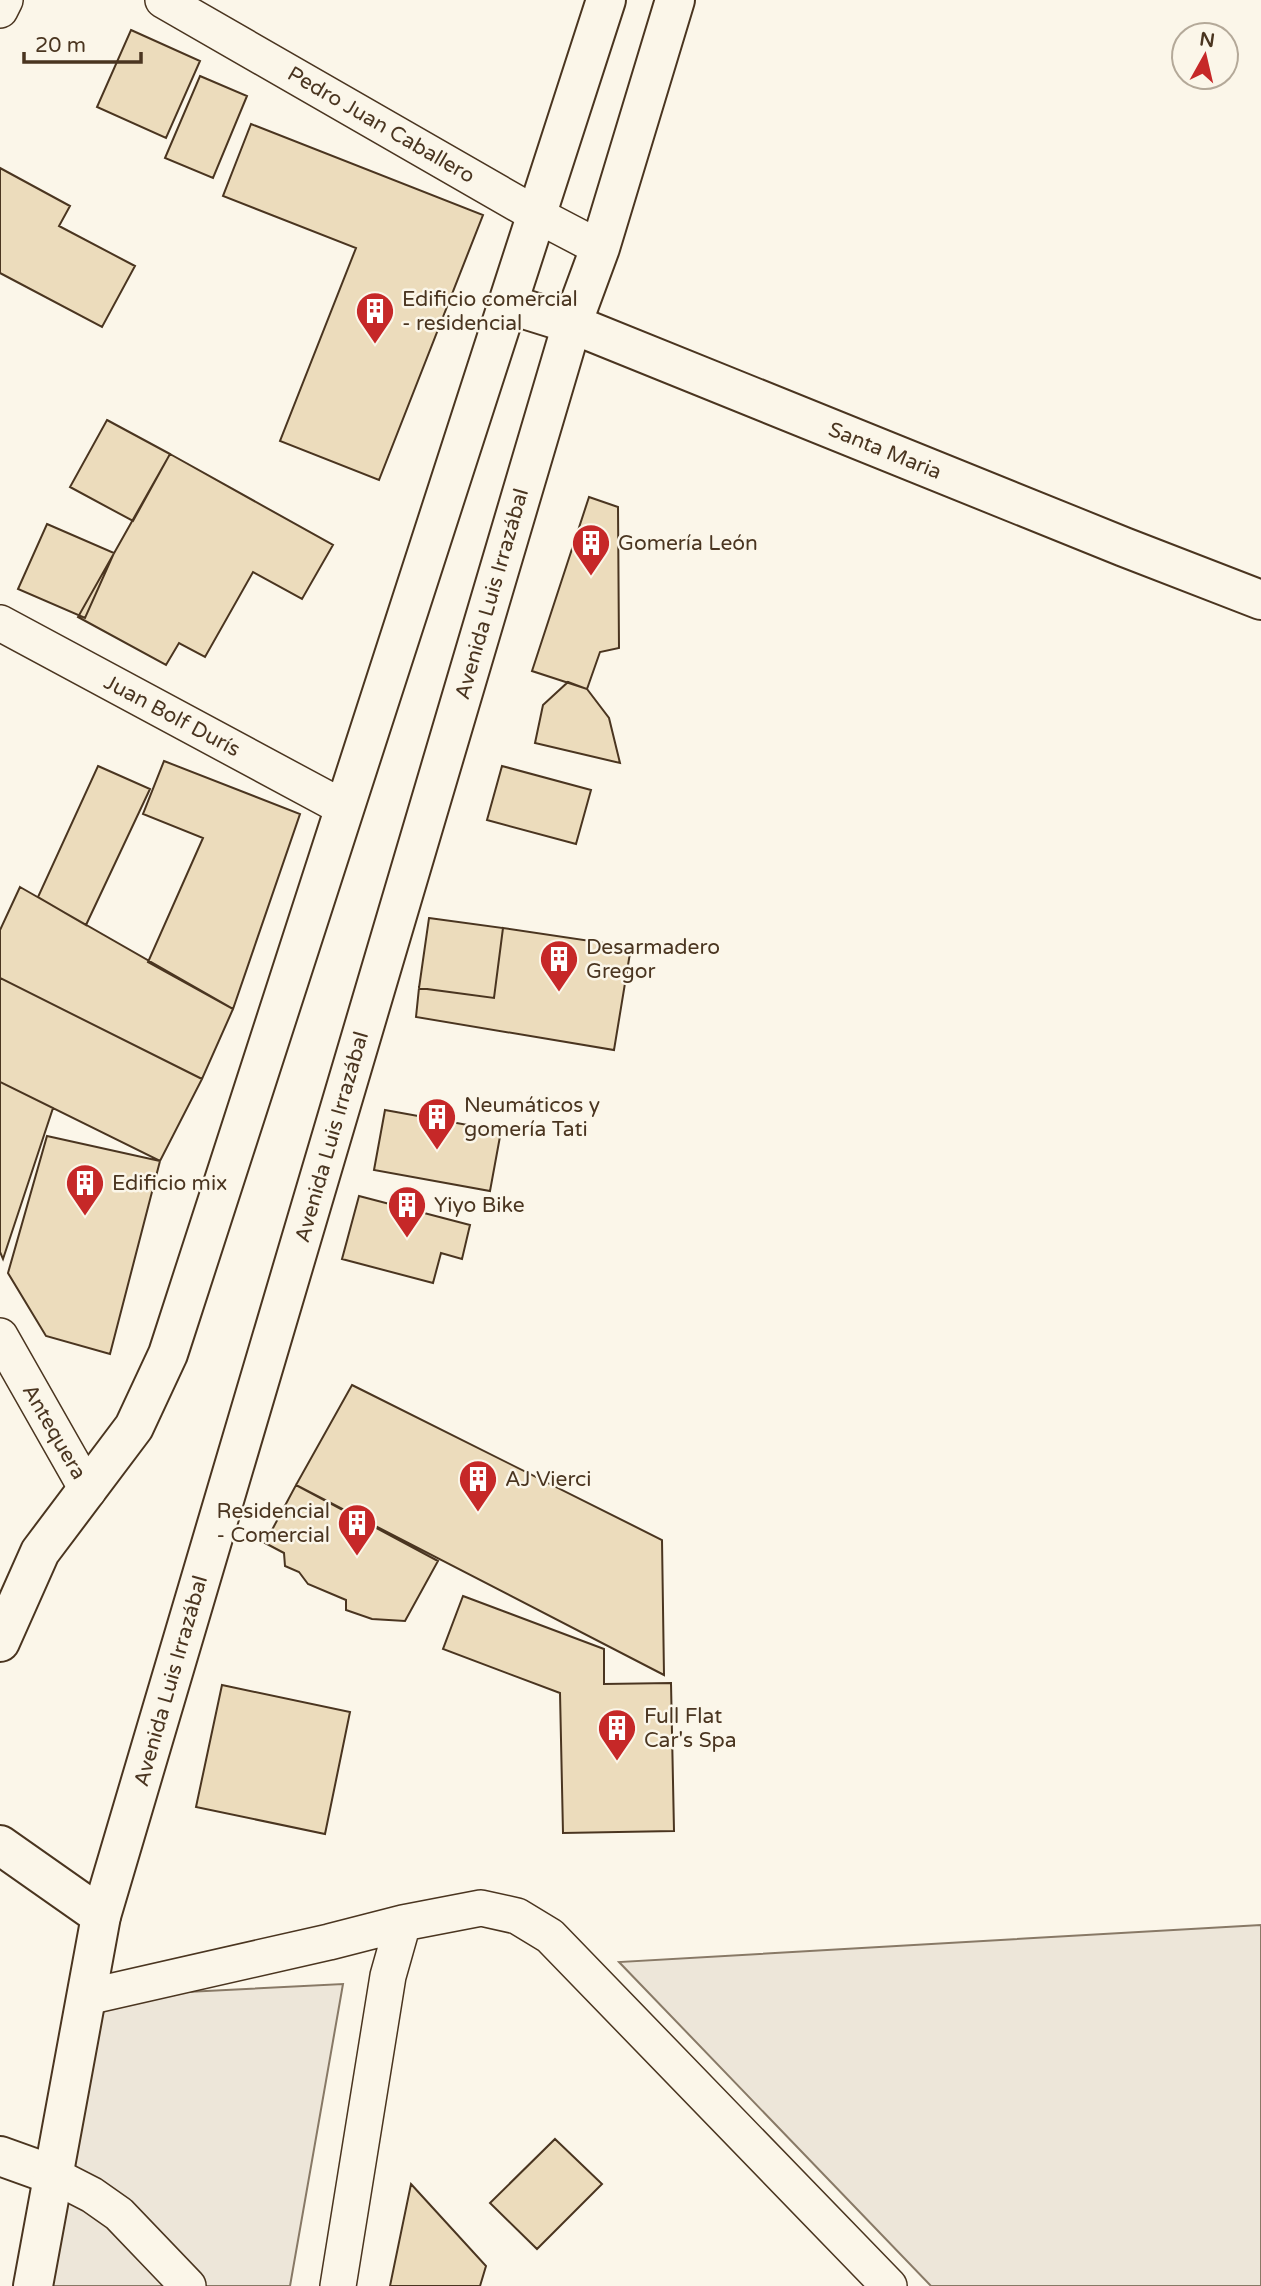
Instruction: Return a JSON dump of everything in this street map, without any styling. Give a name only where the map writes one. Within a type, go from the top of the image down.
[{"type":"main road","points":[[4,1627],[40,1552],[135,1427],[168,1354],[606,0]]},
{"type":"main road","name":"Avenida Luis Irrazábal","points":[[33,2286],[102,1916],[572,324],[600,248],[675,0]]},
{"type":"main road","name":"Santa Maria","points":[[508,304],[572,324],[1261,600]]},
{"type":"main road","points":[[0,1845],[102,1916]]},
{"type":"main road","points":[[0,2156],[53,2175]]},
{"type":"street","points":[[0,10],[5,0]]},
{"type":"street","name":"Pedro Juan Caballero","points":[[163,0],[537,215],[600,248]]},
{"type":"street","name":"Juan Bolf Durís","points":[[0,624],[344,808]]},
{"type":"street","name":"Antequera","points":[[0,1336],[88,1491]]},
{"type":"street","points":[[87,1997],[403,1923],[481,1908],[517,1916],[550,1936],[889,2286]]},
{"type":"street","points":[[338,2286],[388,1976],[403,1923]]},
{"type":"street","points":[[53,2175],[92,2195],[119,2214],[188,2286]]},
{"type":"shaded area","points":[[1261,1925],[1261,2286],[931,2286],[619,1962]]},
{"type":"shaded area","points":[[343,1984],[290,2286],[45,2286],[87,1997]]},
{"type":"building","points":[[131,30],[200,61],[166,138],[97,107]]},
{"type":"building","points":[[200,76],[247,96],[213,178],[165,158]]},
{"type":"building","name":"Edificio comercial - residencial","points":[[251,124],[483,215],[379,480],[280,441],[356,248],[223,196]]},
{"type":"building","points":[[0,168],[70,206],[59,226],[135,266],[102,327],[0,273]]},
{"type":"building","points":[[107,420],[170,454],[133,521],[70,487]]},
{"type":"building","points":[[170,454],[333,545],[302,599],[253,572],[205,657],[179,643],[166,665],[78,617]]},
{"type":"building","name":"Gomería León","points":[[589,497],[618,507],[619,648],[600,652],[587,689],[532,671]]},
{"type":"building","points":[[47,524],[114,553],[85,618],[18,589]]},
{"type":"building","points":[[568,682],[587,689],[609,718],[620,763],[535,743],[543,705]]},
{"type":"building","points":[[164,761],[300,814],[233,1009],[148,962],[203,838],[143,814]]},
{"type":"building","points":[[98,766],[150,789],[86,925],[38,897]]},
{"type":"building","points":[[502,766],[591,790],[576,844],[487,820]]},
{"type":"building","points":[[20,887],[233,1009],[202,1079],[0,978],[0,930]]},
{"type":"building","points":[[429,918],[503,928],[494,998],[419,988]]},
{"type":"building","name":"Desarmadero Gregor","points":[[503,928],[631,947],[614,1050],[416,1017],[419,988],[494,998]]},
{"type":"building","points":[[0,978],[202,1079],[160,1161],[0,1082]]},
{"type":"building","points":[[0,1082],[53,1108],[3,1259],[0,1252]]},
{"type":"building","name":"Neumáticos y gomería Tati","points":[[385,1110],[501,1131],[490,1191],[374,1170]]},
{"type":"building","name":"Edificio mix","points":[[47,1136],[160,1161],[110,1354],[46,1336],[8,1273]]},
{"type":"building","name":"Yiyo Bike","points":[[359,1196],[470,1225],[462,1259],[441,1253],[433,1283],[342,1259]]},
{"type":"building","name":"AJ Vierci","points":[[352,1385],[662,1540],[664,1675],[296,1485]]},
{"type":"building","name":"Residencial - Comercial","points":[[296,1485],[438,1561],[405,1621],[372,1619],[346,1610],[346,1600],[308,1584],[299,1572],[285,1566],[284,1553],[265,1543]]},
{"type":"building","name":"Full Flat Car's Spa","points":[[463,1596],[604,1649],[604,1684],[671,1683],[674,1831],[563,1833],[560,1693],[443,1649]]},
{"type":"building","points":[[222,1685],[350,1712],[325,1834],[196,1807]]},
{"type":"building","points":[[555,2139],[602,2184],[537,2249],[490,2203]]},
{"type":"building","points":[[411,2184],[486,2266],[480,2286],[390,2286]]},
{"type":"place","name":"Edificio comercial - residencial","points":[[375,345]]},
{"type":"place","name":"Gomería León","points":[[591,577]]},
{"type":"place","name":"Desarmadero Gregor","points":[[559,993]]},
{"type":"place","name":"Neumáticos y gomería Tati","points":[[437,1151]]},
{"type":"place","name":"Edificio mix","points":[[85,1217]]},
{"type":"place","name":"Yiyo Bike","points":[[407,1239]]},
{"type":"place","name":"AJ Vierci","points":[[478,1513]]},
{"type":"place","name":"Residencial - Comercial","points":[[357,1557]]},
{"type":"place","name":"Full Flat Car's Spa","points":[[617,1762]]}]
